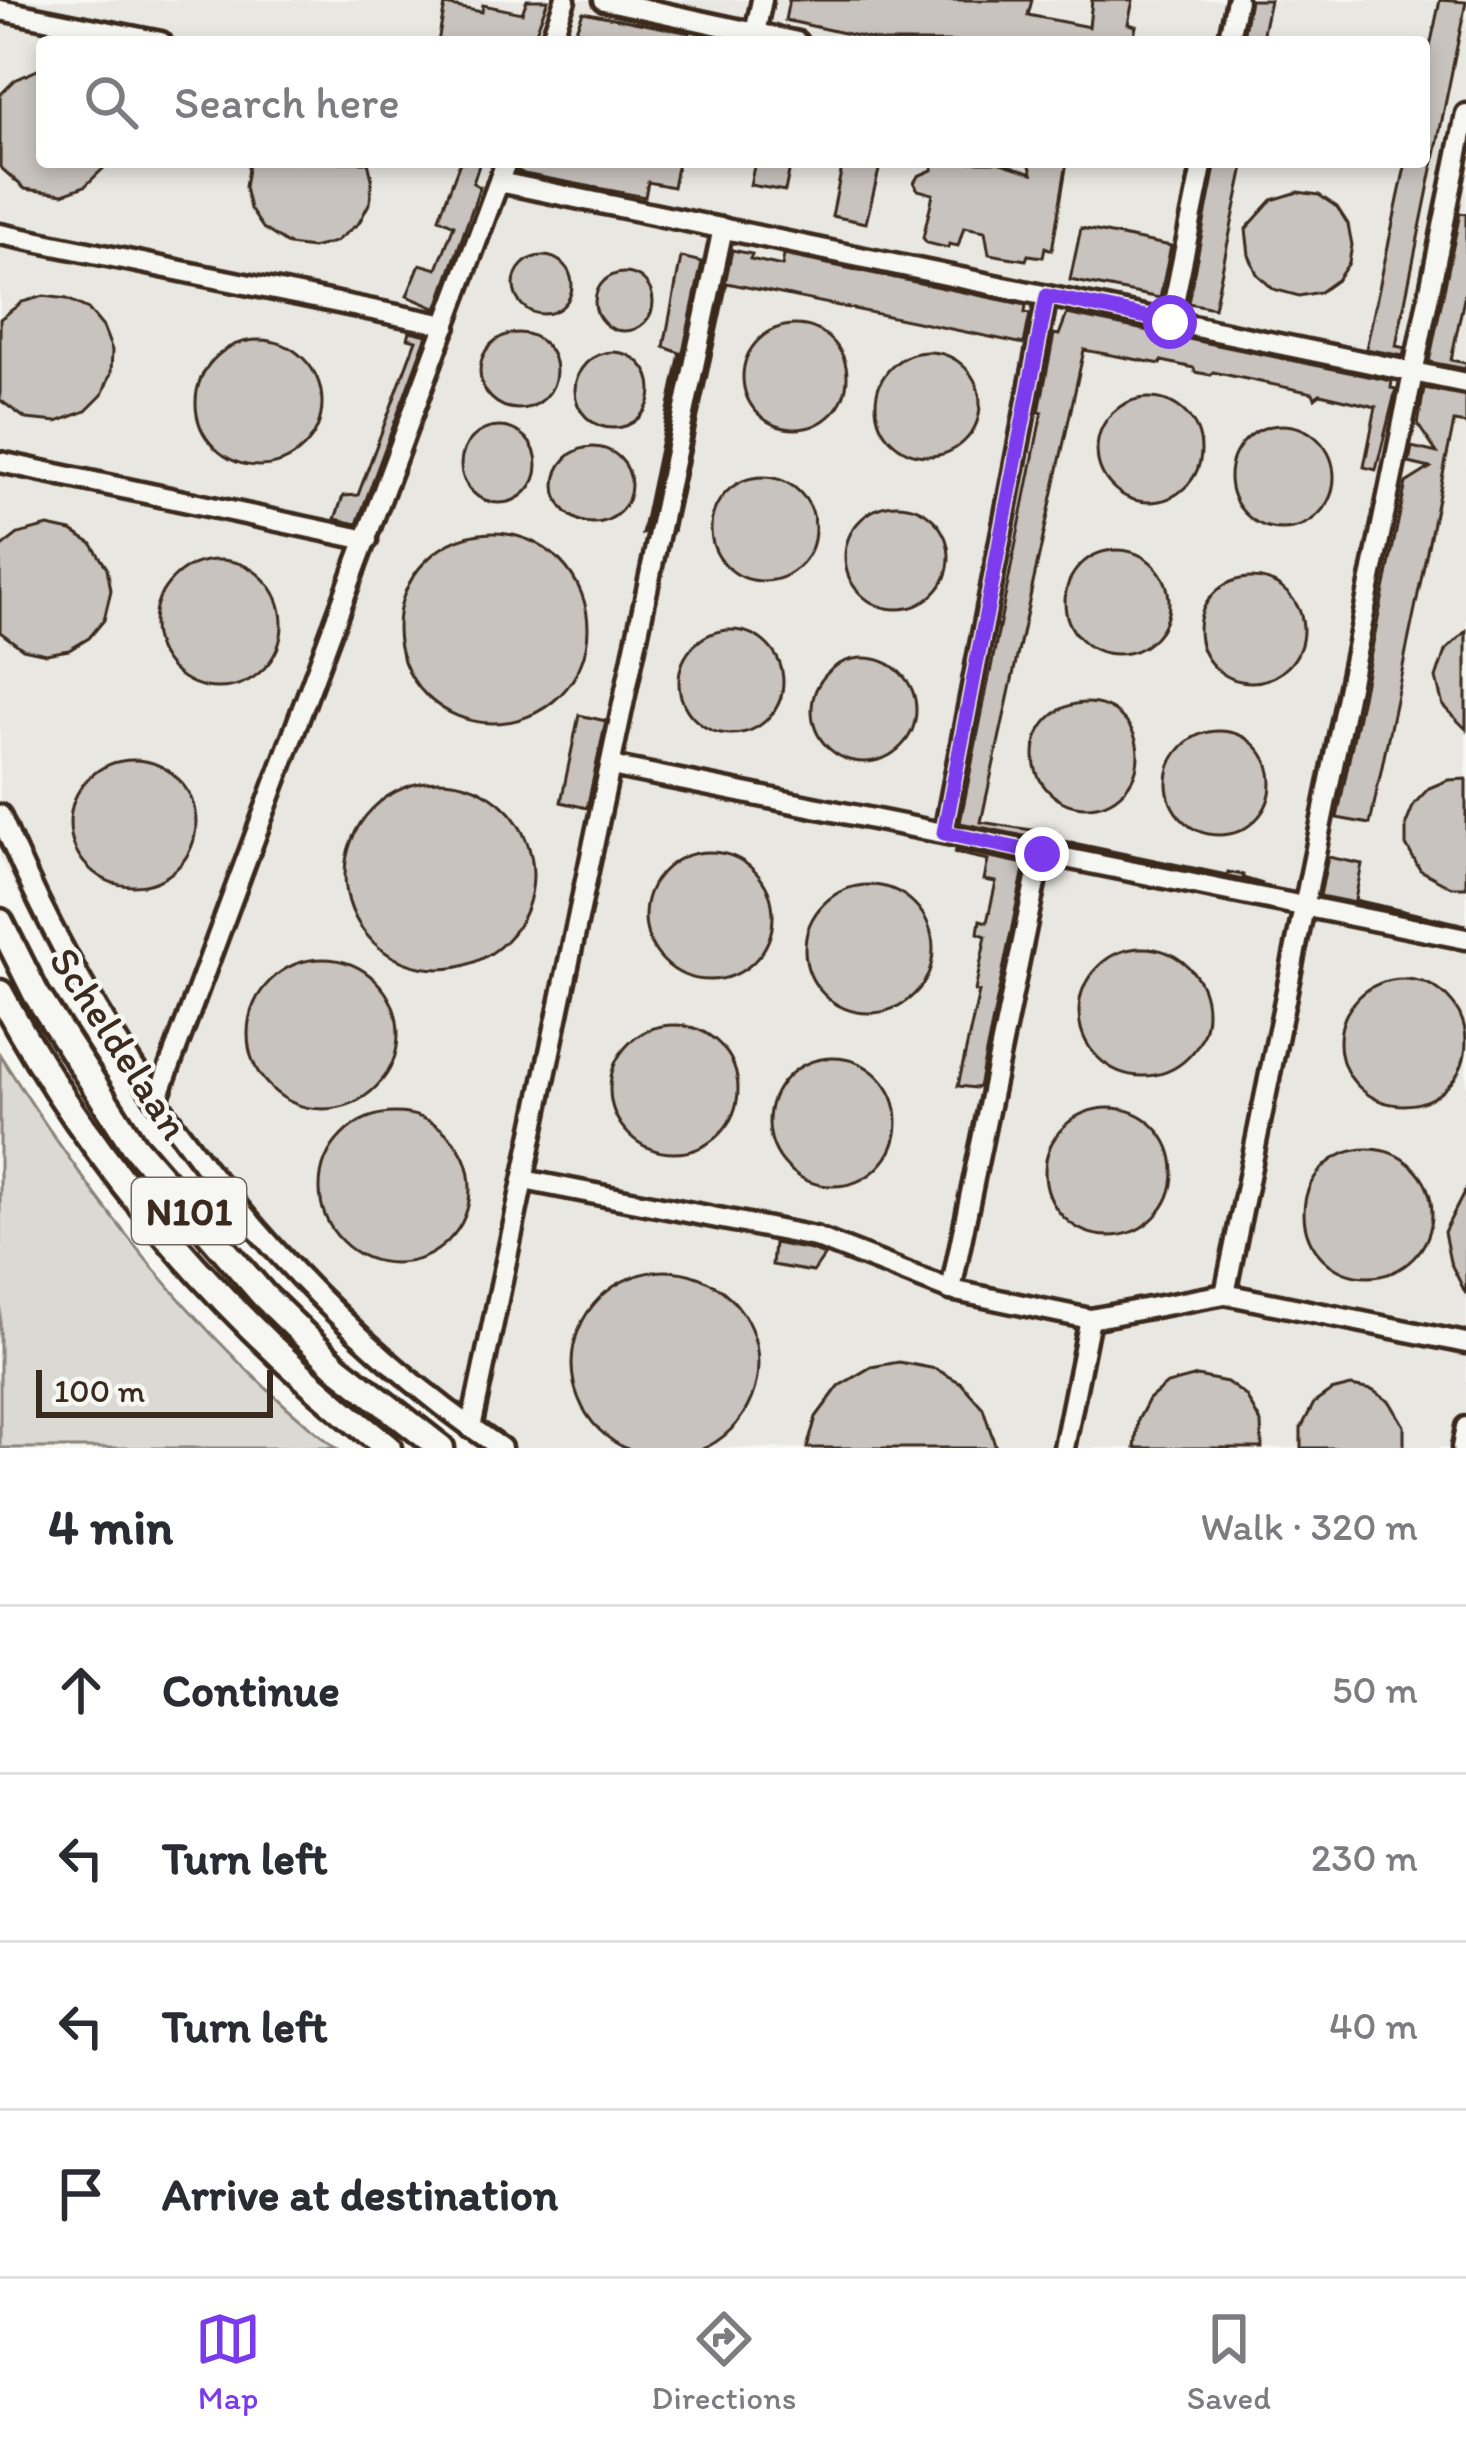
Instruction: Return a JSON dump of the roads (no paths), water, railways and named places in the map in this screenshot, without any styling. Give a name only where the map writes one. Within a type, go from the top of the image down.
[{"type":"main road","name":"Scheldelaan","points":[[0,922],[36,994],[133,1144],[264,1296],[338,1368],[441,1448]]},
{"type":"main road","name":"Scheldelaan","points":[[0,993],[107,1160],[173,1242],[242,1320],[318,1394],[388,1448]]},
{"type":"lane","points":[[552,36],[566,0]]},
{"type":"lane","points":[[604,0],[769,36]]},
{"type":"lane","points":[[755,33],[762,0]]},
{"type":"lane","points":[[1229,36],[1238,0]]},
{"type":"lane","points":[[0,10],[131,36]]},
{"type":"lane","points":[[1226,1294],[1412,371],[1459,184],[1466,114]]},
{"type":"lane","points":[[1170,322],[1201,168]]},
{"type":"lane","points":[[157,1100],[503,172],[723,228],[1466,383]]},
{"type":"lane","points":[[471,1428],[723,228]]},
{"type":"lane","points":[[0,234],[446,325]]},
{"type":"lane","points":[[944,833],[1047,296]]},
{"type":"lane","points":[[0,462],[367,540]]},
{"type":"lane","points":[[611,766],[1466,939]]},
{"type":"lane","points":[[0,815],[24,873],[81,977],[157,1100],[260,1233],[362,1336],[501,1448]]},
{"type":"lane","points":[[951,1290],[1042,854]]},
{"type":"lane","points":[[524,1180],[814,1237],[951,1290],[1090,1319],[1226,1294],[1466,1343]]},
{"type":"lane","points":[[1064,1448],[1090,1319]]},
{"type":"lane","points":[[1462,1448],[1466,1427]]}]
